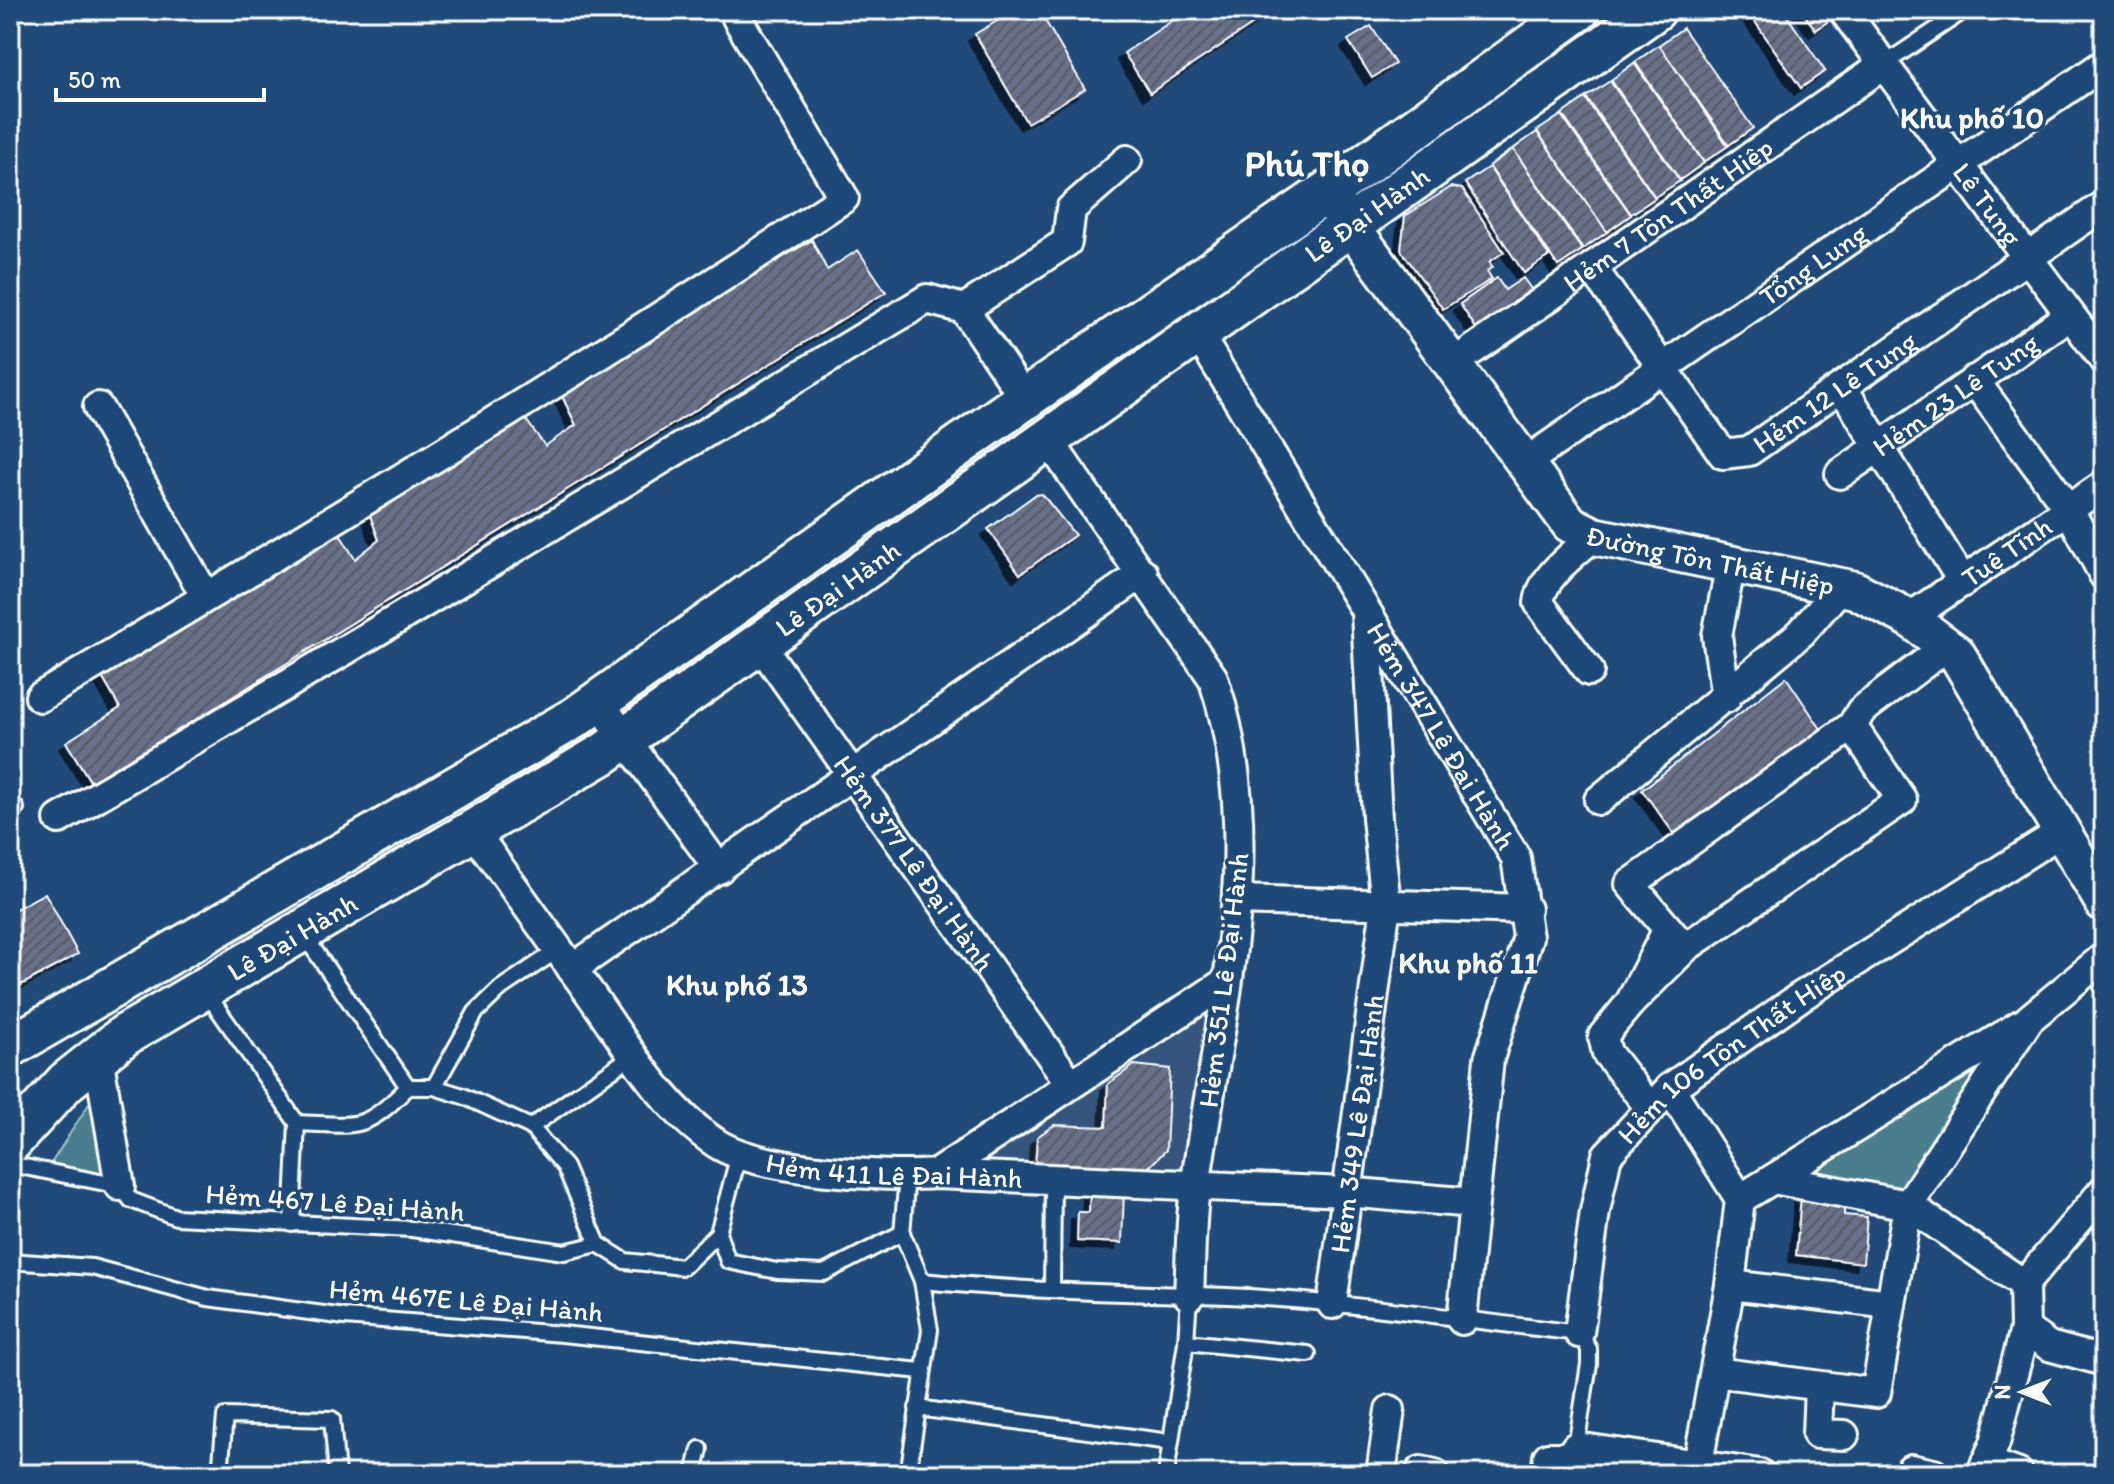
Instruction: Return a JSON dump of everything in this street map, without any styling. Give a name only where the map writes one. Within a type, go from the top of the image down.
[{"type":"main road","name":"Lê Đại Hành","points":[[10,1047],[599,702],[1025,399],[1327,192],[1579,10]]},
{"type":"main road","name":"Lê Đại Hành","points":[[10,1143],[66,1082],[98,1055],[153,1017],[474,832],[625,738],[1655,10]]},
{"type":"main road","points":[[1025,399],[1049,441]]},
{"type":"street","name":"Lê Tung","points":[[1843,10],[2027,261],[2104,360]]},
{"type":"street","points":[[40,697],[691,299],[844,198],[737,18]]},
{"type":"street","name":"Tổng Lung","points":[[1523,464],[2104,64]]},
{"type":"street","name":"Hẻm 7 Tôn Thất Hiệp","points":[[1451,365],[1883,65]]},
{"type":"street","points":[[964,309],[1067,242],[1071,209],[1127,160]]},
{"type":"street","name":"Đường Tôn Thất Hiệp","points":[[1327,192],[1560,515],[1594,536],[1855,590],[1909,618],[1956,653],[2104,903]]},
{"type":"street","name":"Hẻm 12 Lê Tung","points":[[1664,369],[1723,454],[1749,451],[2104,205]]},
{"type":"street","points":[[1593,269],[1664,369]]},
{"type":"street","points":[[59,819],[927,299],[964,309],[1025,399]]},
{"type":"street","name":"Hẻm 23 Lê Tung","points":[[1840,474],[2070,315]]},
{"type":"street","name":"Hẻm 347 Lê Đại Hành","points":[[1198,334],[1516,858],[1528,937],[1489,1059],[1462,1320]]},
{"type":"street","points":[[1974,380],[2068,508],[2104,575]]},
{"type":"street","points":[[1842,387],[1877,448],[1963,582]]},
{"type":"street","points":[[98,407],[206,597]]},
{"type":"street","name":"Hẻm 351 Lê Đại Hành","points":[[1049,441],[1213,678],[1227,720],[1240,805],[1237,900],[1195,1186],[1189,1296]]},
{"type":"street","name":"Tuệ Tĩnh","points":[[1909,618],[2104,485]]},
{"type":"street","points":[[1589,671],[1539,603],[1540,593],[1553,575],[1594,536]]},
{"type":"street","points":[[1726,698],[1717,636],[1731,563]]},
{"type":"street","points":[[565,959],[719,869],[1143,573]]},
{"type":"street","points":[[1599,800],[1801,633],[1840,588]]},
{"type":"street","name":"Hẻm 349 Lê Đại Hành","points":[[1332,1304],[1386,905],[1377,818],[1365,609]]},
{"type":"street","name":"Hẻm 377 Lê Đại Hành","points":[[760,644],[1070,1083]]},
{"type":"street","points":[[1676,939],[1630,884],[1852,726],[1861,711],[1947,646]]},
{"type":"street","points":[[599,702],[719,869]]},
{"type":"street","points":[[1651,1109],[1607,1053],[1603,1036],[1676,939],[1902,800],[1852,726]]},
{"type":"street","name":"Hẻm 411 Lê Đại Hành","points":[[474,832],[633,1055],[692,1124],[739,1154],[790,1164],[907,1176],[936,1174],[1053,1182],[1346,1192],[1473,1203]]},
{"type":"street","name":"Hẻm 106 Tôn Thất Hiệp","points":[[1579,1333],[1595,1211],[1607,1155],[1670,1088],[1800,997],[2061,832]]},
{"type":"street","points":[[1237,900],[1526,909]]},
{"type":"street","points":[[1740,1199],[2029,1019],[2104,957]]},
{"type":"street","points":[[936,1174],[1226,982]]},
{"type":"street","points":[[1715,1372],[1876,1393],[1908,1205],[2029,1019]]},
{"type":"street","points":[[98,1055],[120,1186]]},
{"type":"street","points":[[1670,1088],[1740,1199],[1730,1285],[1698,1464]]},
{"type":"street","points":[[1773,1179],[1908,1205],[2024,1284]]},
{"type":"street","points":[[2019,1474],[1984,1468],[1995,1443],[2025,1329],[2024,1284],[2104,1190]]},
{"type":"street","points":[[1730,1285],[1891,1304]]},
{"type":"street","points":[[2025,1329],[2049,1346],[2104,1361]]},
{"type":"street","points":[[1819,1386],[1817,1434],[1844,1435]]},
{"type":"street","points":[[1381,1474],[1390,1410]]},
{"type":"street","points":[[1546,1474],[1548,1457],[1569,1457],[1576,1447],[1760,1474]]},
{"type":"lane","points":[[1883,65],[1965,10]]},
{"type":"lane","points":[[301,931],[408,1087]]},
{"type":"lane","points":[[434,1087],[464,1027],[476,1012],[501,988],[565,959]]},
{"type":"lane","points":[[204,989],[297,1123],[292,1224]]},
{"type":"lane","points":[[531,1127],[633,1055]]},
{"type":"lane","points":[[297,1123],[357,1125],[378,1117],[408,1087],[434,1087],[463,1096],[531,1127],[565,1167],[598,1244],[625,1261],[683,1267],[718,1233],[739,1154]]},
{"type":"lane","name":"Hẻm 467 Lê Đại Hành","points":[[10,1164],[120,1186],[131,1200],[176,1217],[412,1229],[564,1252],[598,1244]]},
{"type":"lane","points":[[907,1176],[902,1233],[922,1281],[930,1330],[921,1371],[908,1474]]},
{"type":"lane","points":[[1052,1290],[1053,1182]]},
{"type":"lane","points":[[718,1233],[728,1261],[777,1271],[824,1273],[902,1233]]},
{"type":"lane","name":"Hẻm 467E Lê Đại Hành","points":[[10,1261],[92,1267],[208,1298],[345,1317],[562,1334],[921,1371]]},
{"type":"lane","points":[[922,1281],[1013,1290],[1332,1304],[1579,1333],[1589,1349],[1589,1364],[1576,1447]]},
{"type":"lane","name":"Hẻm 351 Lê Đại Hành","points":[[1171,1473],[1170,1442],[1186,1342],[1189,1296]]},
{"type":"lane","points":[[1186,1342],[1308,1354]]},
{"type":"lane","points":[[917,1408],[1170,1442]]},
{"type":"lane","points":[[220,1474],[225,1416],[332,1419],[337,1474]]},
{"type":"lane","points":[[694,1474],[700,1449]]},
{"type":"shaded area","points":[[1208,1004],[1182,1180],[970,1173]]},
{"type":"green space","points":[[2001,1046],[1896,1194],[1795,1175]]},
{"type":"green space","points":[[99,1088],[106,1180],[50,1165]]},
{"type":"building","points":[[1016,10],[1039,10],[1085,89],[1027,123],[975,34]]},
{"type":"building","points":[[1188,10],[1274,10],[1150,93],[1124,53]]},
{"type":"building","points":[[1747,10],[1783,10],[1825,71],[1801,88]]},
{"type":"building","points":[[1801,10],[1829,10],[1834,17],[1816,30]]},
{"type":"building","points":[[1371,26],[1395,64],[1372,78],[1348,40]]},
{"type":"building","points":[[1683,28],[1753,128],[1729,145],[1659,45]]},
{"type":"building","points":[[1659,45],[1728,146],[1704,162],[1635,62]]},
{"type":"building","points":[[1634,63],[1704,163],[1680,180],[1611,80]]},
{"type":"building","points":[[1610,81],[1680,181],[1655,197],[1586,97]]},
{"type":"building","points":[[1585,98],[1655,198],[1631,214],[1562,114]]},
{"type":"building","points":[[1561,115],[1631,215],[1607,232],[1537,131]]},
{"type":"building","points":[[1537,132],[1607,232],[1583,249],[1513,149]]},
{"type":"building","points":[[1513,149],[1582,250],[1558,266],[1489,166]]},
{"type":"building","points":[[1489,167],[1549,256],[1524,273],[1465,183]]},
{"type":"building","points":[[1451,187],[1462,189],[1504,252],[1489,262],[1493,267],[1487,271],[1492,279],[1443,309],[1401,250],[1405,216]]},
{"type":"building","points":[[812,240],[827,270],[858,250],[886,292],[92,784],[66,742],[120,708],[102,677],[338,531],[355,559],[379,540],[367,507],[524,417],[545,446],[576,425],[559,390]]},
{"type":"building","points":[[1497,278],[1505,290],[1523,278],[1534,293],[1478,331],[1460,304]]},
{"type":"building","points":[[1042,494],[1075,535],[1020,574],[988,529],[1035,495]]},
{"type":"building","points":[[1786,677],[1821,729],[1678,839],[1642,790]]},
{"type":"building","points":[[45,893],[78,954],[10,991],[10,912]]},
{"type":"building","points":[[1134,1065],[1170,1069],[1166,1150],[1143,1173],[1035,1168],[1037,1137],[1054,1125],[1106,1127],[1108,1084]]},
{"type":"building","points":[[1090,1189],[1124,1191],[1122,1243],[1077,1241],[1078,1212],[1089,1212]]},
{"type":"building","points":[[1801,1196],[1844,1201],[1844,1215],[1867,1217],[1863,1263],[1796,1255]]},
{"type":"district","name":"Khu phố 10","points":[[1972,118]]},
{"type":"district","name":"Phú Thọ","points":[[1307,163]]},
{"type":"district","name":"Khu phố 11","points":[[1468,963]]},
{"type":"district","name":"Khu phố 13","points":[[737,985]]}]
